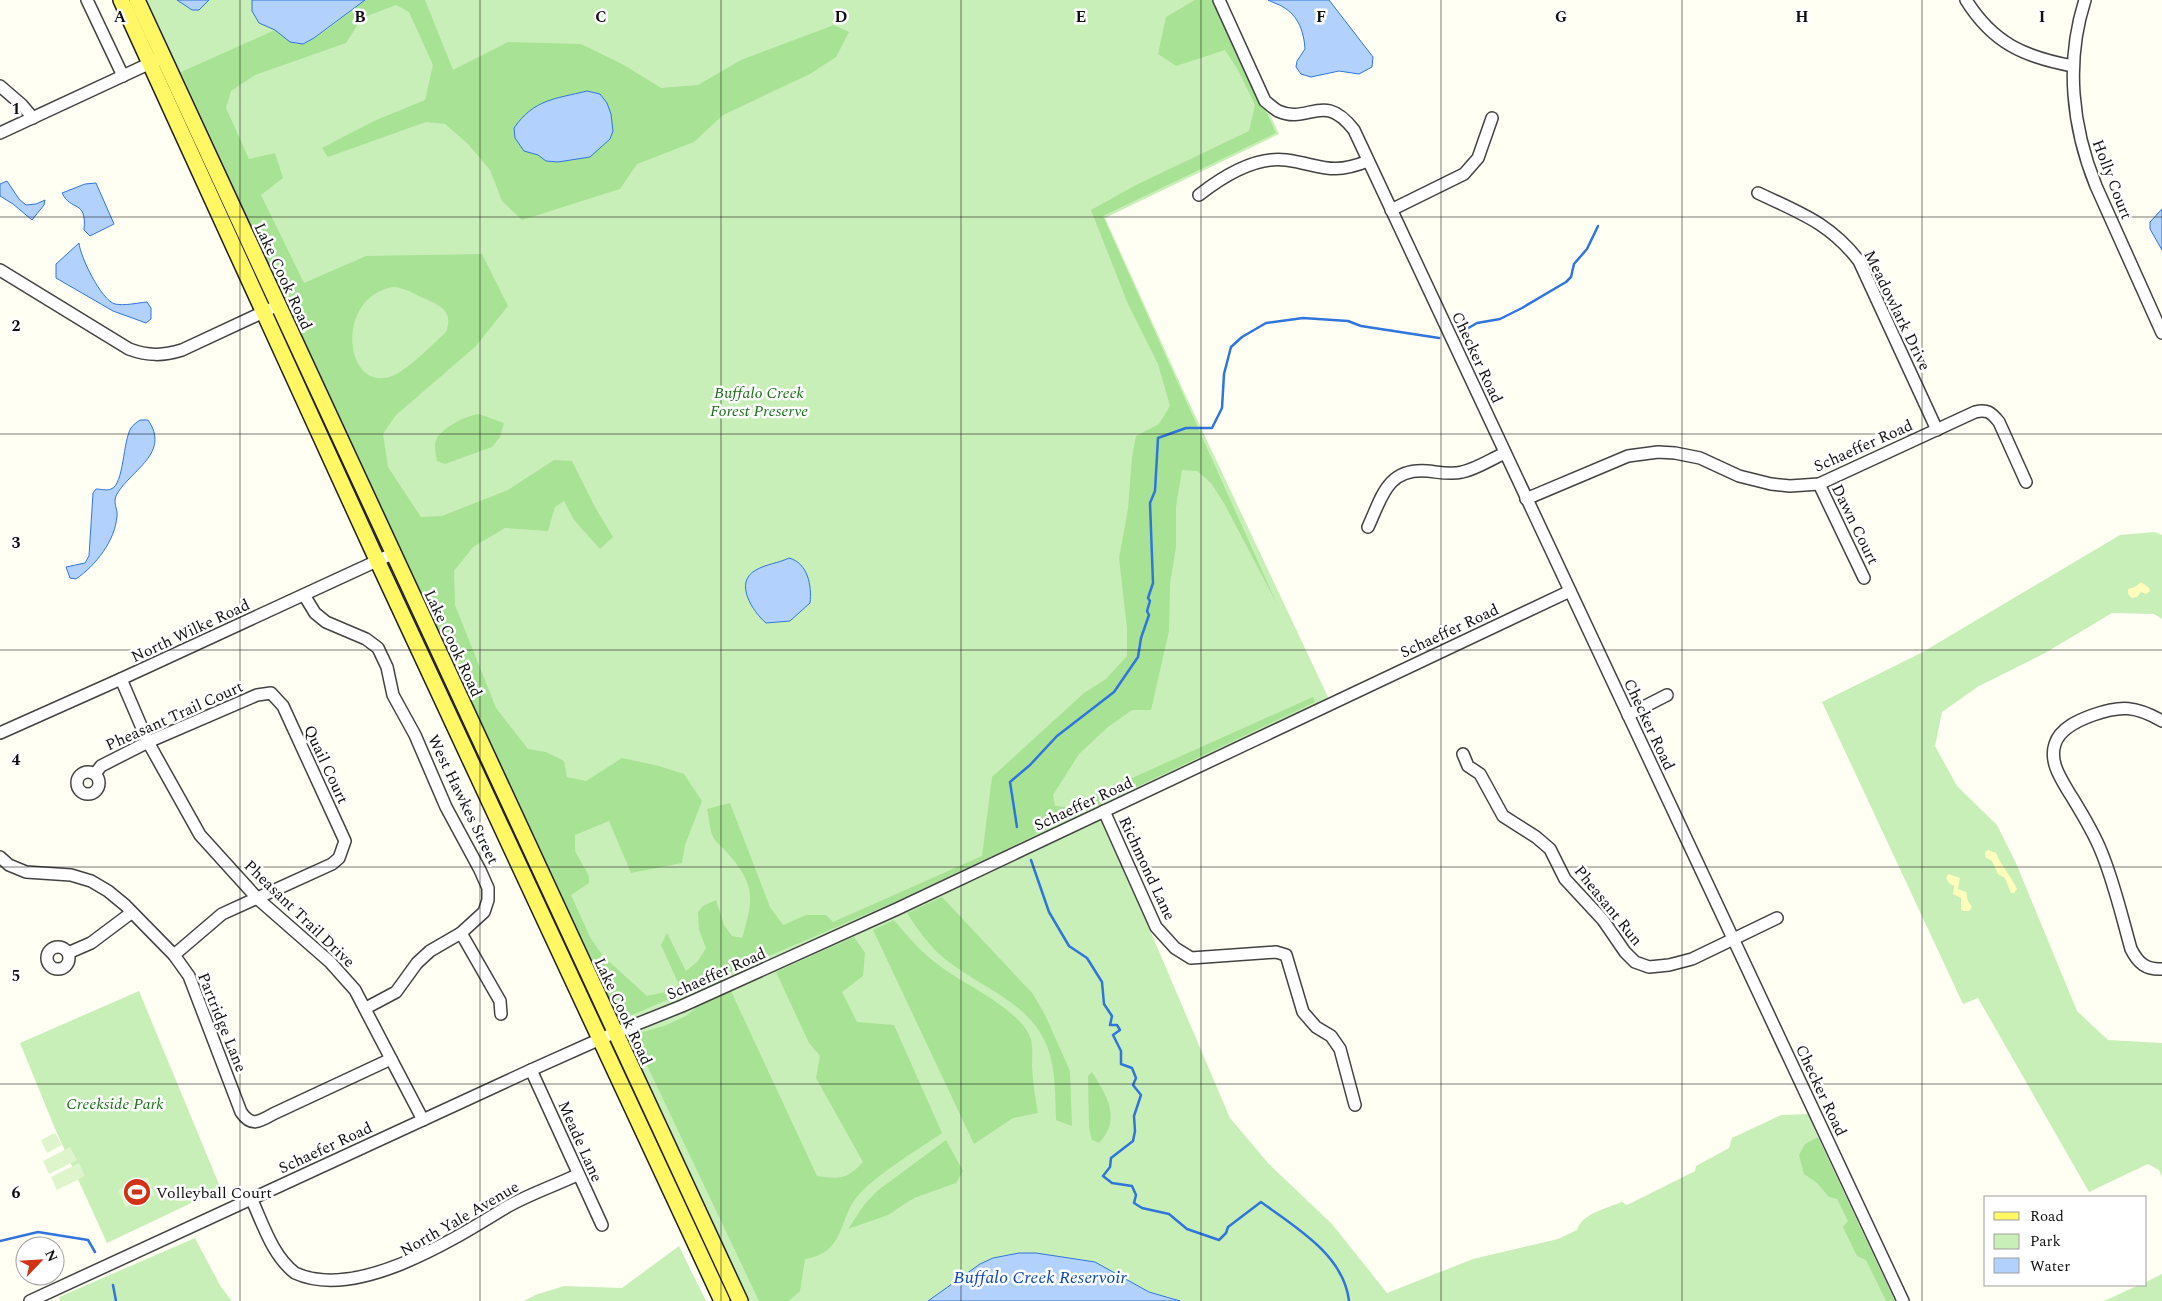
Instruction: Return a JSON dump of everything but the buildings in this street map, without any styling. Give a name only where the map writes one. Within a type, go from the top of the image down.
[{"type":"main road","name":"Lake Cook Road","points":[[121,0],[157,60],[278,305],[392,554],[607,1036],[722,1301]]},
{"type":"main road","name":"Lake Cook Road","points":[[137,0],[157,60],[264,312],[378,560],[607,1036],[740,1301]]},
{"type":"street","points":[[87,0],[122,76]]},
{"type":"street","name":"Checker Road","points":[[1219,0],[1265,101],[1280,112],[1293,113],[1326,109],[1340,115],[1354,130],[1903,1301]]},
{"type":"street","points":[[1966,0],[1982,23],[2010,46],[2034,58],[2073,66]]},
{"type":"street","name":"Holly Court","points":[[2085,0],[2078,29],[2073,66],[2076,123],[2086,161],[2161,328]]},
{"type":"street","points":[[0,133],[157,60]]},
{"type":"street","points":[[0,86],[22,105],[33,118]]},
{"type":"street","points":[[1391,210],[1464,174],[1478,158],[1492,118]]},
{"type":"street","points":[[1199,195],[1216,182],[1264,161],[1286,160],[1336,170],[1352,167],[1368,160]]},
{"type":"street","name":"Meadowlark Drive","points":[[1758,193],[1815,220],[1839,238],[1854,255],[1937,430]]},
{"type":"street","points":[[0,270],[129,349],[151,355],[168,355],[182,350],[278,305]]},
{"type":"street","name":"Schaeffer Road","points":[[1526,499],[1628,456],[1658,452],[1700,458],[1739,476],[1771,484],[1790,486],[1819,484],[1983,410],[1993,414],[1999,422],[2026,482]]},
{"type":"street","points":[[1368,527],[1383,493],[1393,479],[1400,474],[1422,471],[1462,472],[1505,453]]},
{"type":"street","name":"Dawn Court","points":[[1819,484],[1864,578]]},
{"type":"street","name":"North Wilke Road","points":[[0,733],[392,554]]},
{"type":"street","name":"Schaeffer Road","points":[[607,1036],[682,1006],[896,909],[1570,591]]},
{"type":"street","name":"West Hawkes Street","points":[[304,595],[315,614],[326,622],[366,639],[378,648],[387,667],[393,695],[415,735],[446,807],[488,888],[488,900],[484,912],[461,934],[424,957],[396,992],[366,1008]]},
{"type":"street","name":"Pheasant Trail Drive","points":[[121,679],[148,742],[200,836],[258,899],[330,962],[355,990],[423,1120]]},
{"type":"street","name":"Pheasant Trail Court","points":[[95,774],[101,766],[148,742],[257,696],[271,693]]},
{"type":"street","name":"Quail Court","points":[[258,899],[332,864],[342,852],[345,841],[283,706],[271,693]]},
{"type":"street","points":[[1628,715],[1667,695]]},
{"type":"street","points":[[2162,720],[2138,709],[2108,709],[2081,720],[2065,730],[2054,744],[2057,771],[2101,851],[2132,950],[2136,958],[2148,968],[2162,969]]},
{"type":"street","name":"Pheasant Run","points":[[1463,754],[1468,766],[1480,774],[1503,816],[1536,837],[1550,849],[1564,879],[1603,920],[1624,952],[1635,962],[1649,967],[1670,965],[1692,959],[1777,918]]},
{"type":"street","name":"Richmond Lane","points":[[1104,811],[1156,927],[1175,948],[1191,958],[1276,952],[1286,956],[1304,1012],[1316,1027],[1331,1036],[1340,1049],[1355,1105]]},
{"type":"street","name":"Partridge Lane","points":[[0,858],[9,865],[26,872],[81,877],[108,891],[125,905],[174,955],[189,976],[241,1112],[251,1122],[262,1120],[391,1059]]},
{"type":"street","points":[[174,955],[222,914],[258,899]]},
{"type":"street","points":[[68,953],[91,943],[131,913]]},
{"type":"street","points":[[461,934],[500,1000],[501,1014]]},
{"type":"street","name":"Schaefer Road","points":[[30,1301],[52,1296],[251,1198],[607,1036]]},
{"type":"street","name":"Meade Lane","points":[[531,1070],[577,1175],[602,1225]]},
{"type":"street","name":"North Yale Avenue","points":[[251,1198],[275,1251],[295,1273],[317,1285],[351,1287],[383,1277],[421,1261],[444,1249],[506,1207],[577,1175]]},
{"type":"green space","name":"Buffalo Creek Forest Preserve","points":[[147,0],[1217,0],[1279,134],[1105,218],[1185,394],[1329,699],[1098,808],[1230,1118],[1269,1164],[1332,1224],[1387,1293],[1473,1259],[1558,1239],[1577,1230],[1584,1219],[1596,1212],[1622,1202],[1627,1205],[1695,1171],[1696,1166],[1729,1148],[1732,1138],[1781,1115],[1808,1114],[1818,1137],[1815,1139],[1890,1301],[748,1301],[407,572]]},
{"type":"green space","points":[[365,0],[425,0],[453,70],[508,42],[581,44],[624,65],[661,88],[698,85],[741,60],[834,25],[849,32],[836,57],[810,74],[723,115],[694,142],[637,164],[620,189],[522,220],[502,201],[490,170],[468,144],[445,124],[426,122],[328,157],[322,148],[374,121],[425,100],[433,65],[409,12],[396,5],[362,18],[346,43],[255,75],[231,91],[226,108],[249,159],[275,153],[283,178],[261,195],[304,283],[366,256],[482,254],[508,306],[475,347],[396,415],[383,434],[388,467],[421,517],[442,516],[508,490],[554,460],[572,461],[595,507],[613,537],[600,549],[574,520],[564,501],[555,507],[548,531],[505,528],[473,547],[454,571],[455,605],[496,708],[528,749],[546,752],[564,761],[567,777],[586,781],[622,758],[659,766],[684,774],[702,801],[685,845],[682,863],[631,873],[609,821],[575,835],[575,851],[589,876],[589,883],[571,895],[591,939],[603,956],[647,996],[665,992],[679,985],[661,945],[667,933],[686,971],[698,961],[706,948],[699,930],[698,912],[703,906],[716,900],[724,925],[732,936],[742,938],[750,904],[748,885],[727,852],[714,839],[707,809],[730,803],[770,907],[783,925],[806,915],[826,915],[833,922],[982,856],[992,777],[1084,693],[1106,679],[1127,656],[1127,628],[1119,558],[1128,509],[1132,457],[1136,436],[1159,424],[1170,406],[1158,364],[1128,304],[1091,210],[1136,185],[1249,131],[1255,105],[1238,70],[1225,50],[1176,66],[1158,54],[1166,17],[1195,0],[1215,0],[1276,133],[1103,216],[1277,604],[1225,505],[1211,483],[1197,471],[1182,470],[1176,507],[1176,547],[1170,584],[1169,631],[1151,710],[1132,710],[1108,727],[1079,754],[1053,795],[1055,806],[1067,807],[1313,697],[1315,702],[897,901],[625,1018],[615,1016],[181,72],[275,30],[287,40],[302,44],[324,32]],"holes":[[[393,287],[409,291],[440,306],[447,314],[448,325],[446,332],[405,368],[392,376],[376,378],[364,371],[356,358],[352,342],[354,324],[361,308],[374,294]]]},
{"type":"green space","points":[[479,414],[504,423],[500,437],[492,447],[445,464],[437,461],[435,444],[437,438],[445,429],[456,422]]},
{"type":"green space","points":[[2155,532],[2162,535],[2162,619],[2154,614],[2112,613],[2045,653],[1979,686],[1942,712],[1935,746],[1957,786],[1997,825],[2016,863],[2077,1011],[2108,1040],[2162,1043],[2162,1177],[2159,1170],[2148,1164],[2089,1192],[1978,998],[1963,1004],[1822,702],[1921,653],[2120,535]]},
{"type":"green space","points":[[942,897],[1033,994],[1046,1017],[1070,1071],[1072,1126],[1056,1120],[1055,1086],[1051,1060],[1042,1036],[1032,1022],[1007,1000],[943,957],[926,939],[907,913]]},
{"type":"green space","points":[[894,920],[916,945],[934,961],[992,999],[1017,1019],[1026,1029],[1032,1043],[1033,1079],[1038,1113],[1013,1118],[974,1144],[873,930]]},
{"type":"green space","points":[[854,937],[865,953],[863,976],[842,992],[857,1022],[894,1025],[942,1133],[884,1172],[863,1190],[850,1208],[834,1243],[818,1255],[805,1259],[800,1291],[789,1301],[759,1301],[634,1038],[639,1033],[664,1026],[686,1016],[699,1005],[730,989],[817,1176],[837,1178],[847,1175],[863,1162],[816,1078],[820,1056],[809,1043],[776,972]]},
{"type":"green space","name":"Creekside Park","points":[[139,991],[221,1189],[107,1243],[56,1131],[20,1043]]},
{"type":"green space","points":[[1092,1072],[1107,1099],[1111,1116],[1106,1134],[1099,1143],[1092,1140],[1089,1128],[1088,1076]]},
{"type":"green space","points":[[55,1133],[62,1145],[47,1153],[41,1140]]},
{"type":"green space","points":[[1818,1137],[1895,1301],[1886,1301],[1866,1260],[1857,1256],[1843,1227],[1848,1221],[1837,1199],[1829,1197],[1817,1183],[1804,1174],[1799,1155],[1805,1144]]},
{"type":"green space","points":[[946,1140],[963,1171],[956,1183],[914,1198],[888,1215],[848,1229],[864,1205],[877,1191]]},
{"type":"green space","points":[[70,1147],[77,1160],[49,1174],[43,1161]]},
{"type":"green space","points":[[79,1163],[85,1176],[57,1190],[51,1177]]},
{"type":"green space","name":"Volleyball Court","points":[[147,1177],[155,1195],[126,1207],[118,1190]]},
{"type":"green space","points":[[195,1238],[221,1287],[232,1301],[60,1301],[59,1297]]},
{"type":"green space","points":[[679,1246],[706,1301],[524,1301],[535,1295],[564,1286],[622,1288]]},
{"type":"green space","points":[[2162,1274],[2162,1301],[2104,1301],[2137,1286],[2147,1286],[2147,1282]]},
{"type":"sand","points":[[2141,582],[2150,591],[2146,594],[2141,592],[2137,597],[2132,598],[2128,594],[2128,589],[2135,587]]},
{"type":"sand","points":[[1988,850],[1996,853],[2017,889],[2014,893],[2011,893],[2005,878],[1998,874],[1992,861],[1985,857],[1985,852]]},
{"type":"sand","points":[[1948,874],[1960,878],[1958,889],[1966,892],[1972,907],[1969,911],[1961,909],[1961,898],[1953,894],[1954,886],[1946,878]]},
{"type":"water","points":[[177,0],[209,0],[199,10],[192,10]]},
{"type":"water","points":[[252,0],[365,0],[303,44],[290,42],[275,30],[259,23],[252,11]]},
{"type":"water","points":[[1268,0],[1329,0],[1373,57],[1372,67],[1359,74],[1339,71],[1311,77],[1301,74],[1296,67],[1297,61],[1305,49],[1300,25],[1288,11]]},
{"type":"water","points":[[587,91],[600,94],[607,103],[611,114],[613,131],[610,139],[590,157],[558,162],[546,161],[538,155],[524,151],[515,138],[514,128],[529,111],[546,102]]},
{"type":"water","points":[[7,181],[19,199],[26,205],[36,204],[45,200],[44,205],[32,220],[0,196],[0,184]]},
{"type":"water","points":[[96,183],[114,224],[90,236],[84,230],[81,210],[66,199],[62,193],[85,184]]},
{"type":"water","points":[[2162,209],[2162,250],[2150,229],[2150,222]]},
{"type":"water","points":[[79,243],[87,267],[109,301],[115,304],[127,305],[147,302],[151,308],[151,319],[146,323],[113,311],[56,278],[56,264]]},
{"type":"water","points":[[140,420],[148,420],[154,432],[155,442],[152,452],[117,494],[115,503],[117,513],[113,534],[103,552],[91,567],[76,579],[70,578],[66,567],[85,563],[89,556],[93,493],[96,489],[109,490],[115,486],[121,471],[128,434],[132,427]]},
{"type":"water","points":[[789,558],[801,565],[805,570],[809,583],[810,603],[790,621],[766,623],[751,605],[746,582],[749,575],[756,570]]},
{"type":"water","name":"Buffalo Creek Reservoir","points":[[1019,1253],[1036,1253],[1095,1262],[1149,1292],[1180,1301],[928,1301],[980,1264],[993,1258]]},
{"type":"waterway","points":[[1460,333],[1477,323],[1500,319],[1566,282],[1571,277],[1574,264],[1587,249],[1598,226]]},
{"type":"waterway","points":[[1017,827],[1010,782],[1030,765],[1057,736],[1114,692],[1138,657],[1141,638],[1149,615],[1147,611],[1150,601],[1148,598],[1153,583],[1150,503],[1155,491],[1158,438],[1186,428],[1212,428],[1222,408],[1224,374],[1231,347],[1242,337],[1266,323],[1303,318],[1348,321],[1361,326],[1439,338]]},
{"type":"waterway","points":[[1031,860],[1049,912],[1069,946],[1087,958],[1102,982],[1104,1004],[1112,1016],[1110,1025],[1117,1025],[1120,1030],[1113,1035],[1121,1051],[1121,1064],[1132,1068],[1136,1078],[1133,1085],[1141,1095],[1134,1116],[1135,1131],[1133,1141],[1111,1158],[1110,1167],[1103,1176],[1112,1183],[1132,1186],[1136,1195],[1134,1203],[1142,1208],[1169,1214],[1187,1229],[1219,1240],[1226,1233],[1228,1227],[1261,1202],[1302,1232],[1328,1256],[1338,1270],[1345,1285],[1349,1301]]},
{"type":"waterway","points":[[0,1241],[38,1232],[88,1240],[95,1252]]},
{"type":"waterway","points":[[113,1285],[116,1301]]},
{"type":"place","name":"Volleyball Court","points":[[137,1192]]}]
